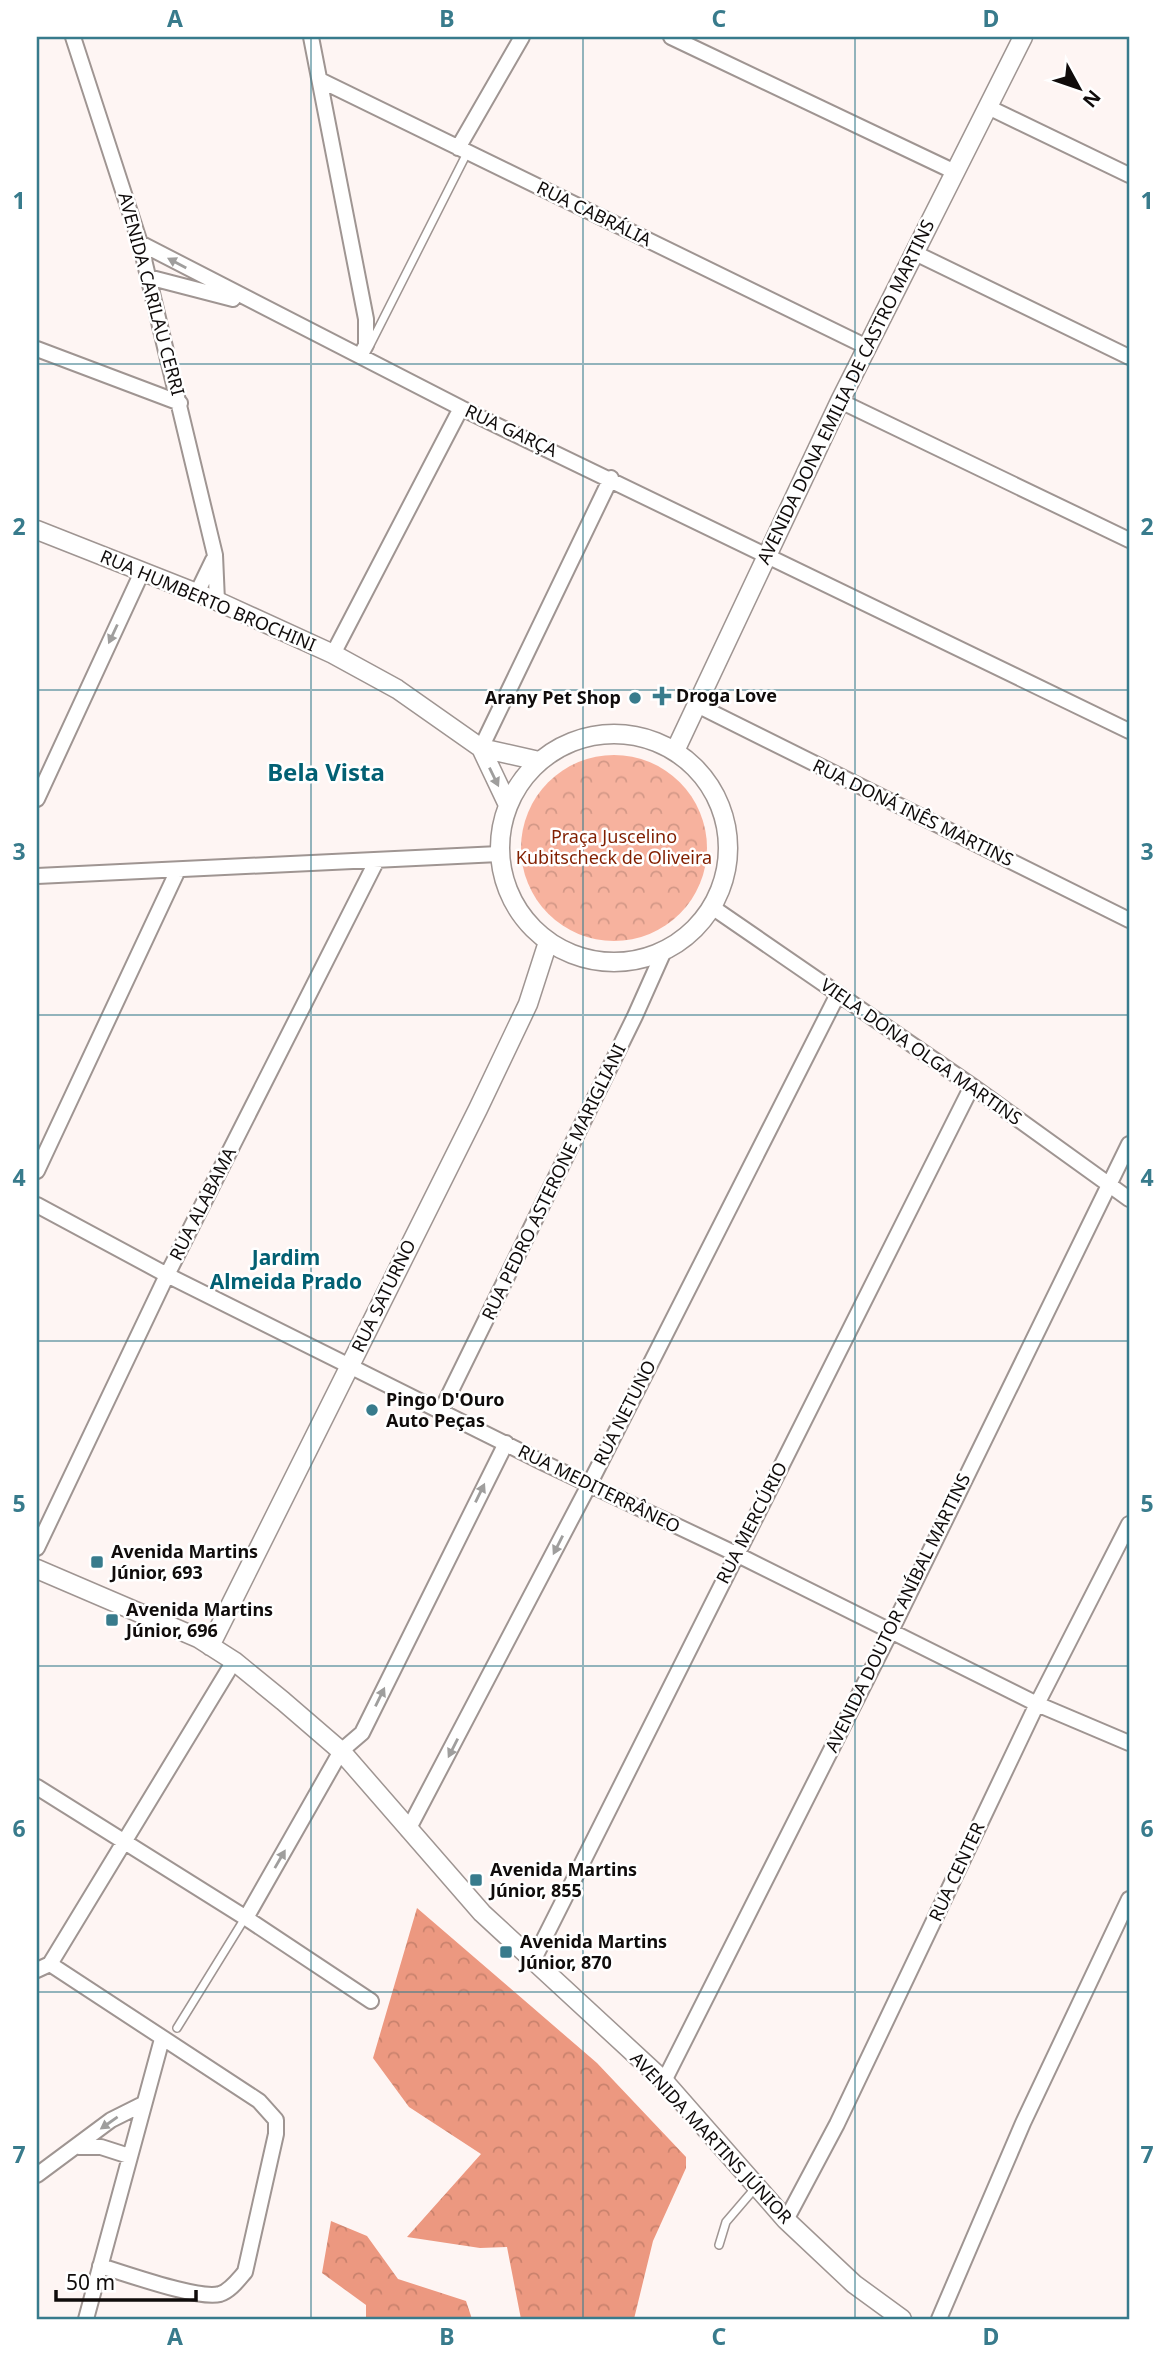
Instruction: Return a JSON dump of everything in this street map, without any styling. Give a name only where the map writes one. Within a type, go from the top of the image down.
[{"type":"street","name":"AVENIDA CARILAU CERRI","points":[[73,37],[140,243],[215,555],[218,601]]},
{"type":"street","points":[[311,37],[366,319],[366,345],[361,357]]},
{"type":"street","points":[[463,150],[522,37]]},
{"type":"street","points":[[671,37],[955,172]]},
{"type":"street","name":"AVENIDA DONA EMILIA DE CASTRO MARTINS","points":[[675,751],[840,401],[1023,37]]},
{"type":"street","name":"RUA CABRÁLIA","points":[[321,81],[867,347]]},
{"type":"street","points":[[988,107],[1129,175]]},
{"type":"street","name":"RUA GARÇA","points":[[140,243],[461,408],[611,478],[1129,731]]},
{"type":"street","points":[[915,253],[1129,357]]},
{"type":"street","name":"RUA GARÇA","points":[[148,277],[258,305]]},
{"type":"street","points":[[37,349],[180,403]]},
{"type":"street","points":[[840,401],[1129,540]]},
{"type":"street","points":[[333,654],[461,408]]},
{"type":"street","points":[[481,748],[611,478]]},
{"type":"street","name":"RUA HUMBERTO BROCHINI","points":[[37,530],[218,601],[333,654],[397,689],[481,748],[539,761]]},
{"type":"street","points":[[197,593],[215,555]]},
{"type":"street","points":[[37,799],[142,572]]},
{"type":"street","name":"RUA DONÁ INÊS MARTINS","points":[[696,705],[1129,920]]},
{"type":"street","points":[[604,734],[640,736],[675,751],[703,775],[722,810],[728,850],[726,870],[712,907],[691,932],[663,951],[631,961],[613,962],[579,957],[548,942],[523,918],[514,904],[506,888],[499,854],[501,829],[508,805],[521,782],[539,761],[569,742],[604,734]]},
{"type":"street","name":"RUA HUMBERTO BROCHINI","points":[[481,748],[508,805]]},
{"type":"street","points":[[37,876],[376,862],[499,854]]},
{"type":"street","name":"RUA ALABAMA","points":[[37,1548],[167,1275],[376,862]]},
{"type":"street","points":[[37,1171],[178,870]]},
{"type":"street","name":"VIELA DONA OLGA MARTINS","points":[[712,907],[972,1086],[1129,1199]]},
{"type":"street","name":"RUA SATURNO","points":[[210,1646],[528,1004],[548,942]]},
{"type":"street","name":"RUA PEDRO ASTERONE MARIGLIANI","points":[[442,1411],[635,1016],[663,951]]},
{"type":"street","name":"RUA NETUNO","points":[[408,1830],[589,1485],[838,994]]},
{"type":"street","name":"RUA MERCÚRIO","points":[[533,1961],[972,1086]]},
{"type":"street","name":"AVENIDA DOUTOR ANÍBAL MARTINS","points":[[664,2081],[890,1633],[1129,1144]]},
{"type":"street","name":"RUA MEDITERRÂNEO","points":[[37,1205],[167,1275],[589,1485],[736,1554],[1037,1704],[1129,1743]]},
{"type":"street","points":[[246,1918],[341,1751],[362,1733],[506,1443]]},
{"type":"street","name":"RUA CENTER","points":[[786,2220],[837,2124],[1037,1704],[1129,1524]]},
{"type":"street","name":"AVENIDA MARTINS JÚNIOR","points":[[37,1569],[101,1595],[210,1646],[234,1661],[341,1751],[482,1913],[664,2081],[786,2220],[854,2284],[902,2319]]},
{"type":"street","points":[[100,2266],[200,2294],[220,2294],[231,2288],[245,2272],[276,2134],[276,2120],[260,2101],[43,1967],[125,1845],[234,1661]]},
{"type":"street","points":[[37,1787],[125,1845],[246,1918],[371,2001]]},
{"type":"street","points":[[939,2319],[1023,2123],[1129,1899]]},
{"type":"street","points":[[86,2319],[162,2039]]},
{"type":"street","points":[[37,2175],[79,2147],[111,2120],[143,2104]]},
{"type":"street","points":[[79,2147],[101,2147],[129,2156]]},
{"type":"lane","points":[[361,357],[463,150]]},
{"type":"lane","points":[[177,2028],[246,1918]]},
{"type":"lane","points":[[719,2245],[726,2222],[757,2186]]},
{"type":"green space","name":"Praça Juscelino Kubitscheck de Oliveira","points":[[614,755],[632,756],[650,762],[666,770],[680,782],[692,796],[700,812],[706,830],[706,866],[700,884],[692,900],[680,914],[666,926],[650,934],[632,940],[614,941],[596,940],[578,934],[562,926],[548,914],[536,900],[528,884],[522,866],[521,848],[522,830],[528,812],[536,796],[548,782],[562,770],[578,762],[596,756]]},
{"type":"green space","points":[[417,1908],[597,2063],[686,2157],[686,2168],[653,2241],[634,2319],[521,2319],[507,2247],[480,2248],[407,2237],[481,2154],[409,2107],[373,2058]]},
{"type":"green space","points":[[331,2221],[367,2236],[398,2279],[466,2301],[472,2319],[366,2319],[366,2305],[322,2273]]},
{"type":"place","name":"Droga Love","points":[[662,696]]},
{"type":"place","name":"Arany Pet Shop","points":[[635,698]]},
{"type":"place","name":"Pingo D'Ouro Auto Peças","points":[[372,1410]]},
{"type":"place","name":"Avenida Martins Júnior, 693","points":[[97,1562]]},
{"type":"place","name":"Avenida Martins Júnior, 696","points":[[112,1620]]},
{"type":"place","name":"Avenida Martins Júnior, 855","points":[[476,1880]]},
{"type":"place","name":"Avenida Martins Júnior, 870","points":[[506,1952]]},
{"type":"district","name":"Bela Vista","points":[[326,773]]},
{"type":"district","name":"Jardim Almeida Prado","points":[[286,1270]]}]
